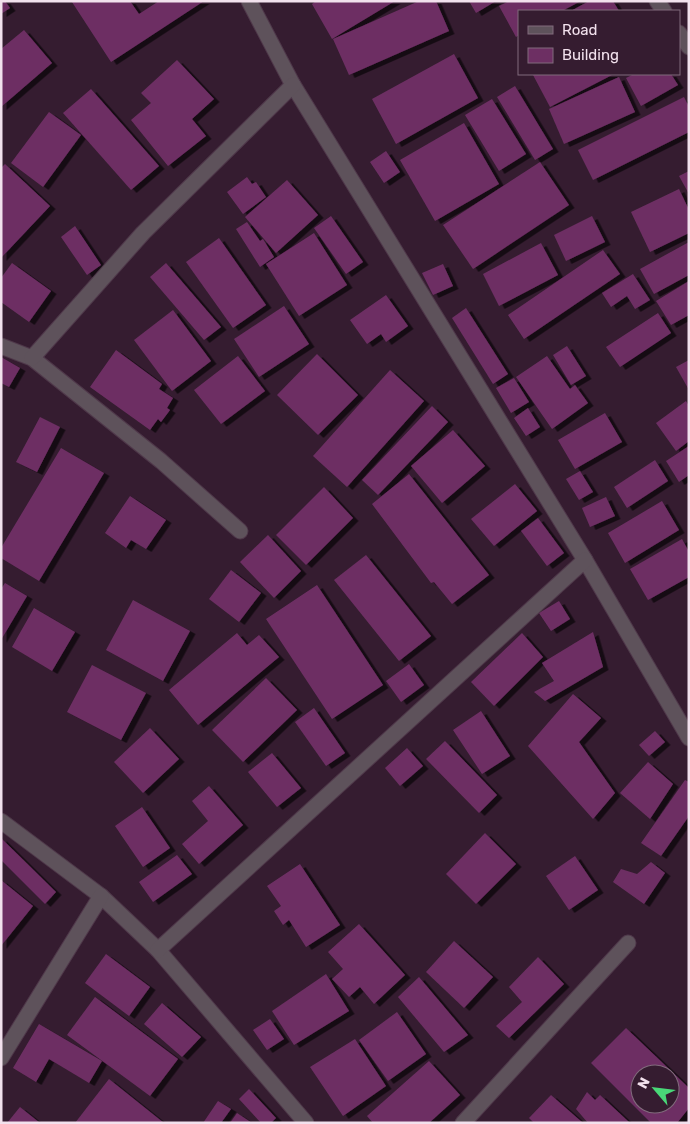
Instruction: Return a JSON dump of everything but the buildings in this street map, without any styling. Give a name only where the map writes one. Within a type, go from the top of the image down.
[{"type":"street","points":[[249,1],[294,85],[585,560],[689,738]]},
{"type":"street","points":[[680,34],[689,47]]},
{"type":"street","points":[[32,358],[143,233],[294,85]]},
{"type":"street","points":[[1,346],[32,358],[161,461],[240,531]]},
{"type":"street","points":[[158,950],[585,560]]},
{"type":"street","points":[[1,821],[101,896],[158,950],[306,1123]]},
{"type":"street","points":[[1,1058],[101,896]]},
{"type":"street","points":[[463,1123],[628,943]]}]
